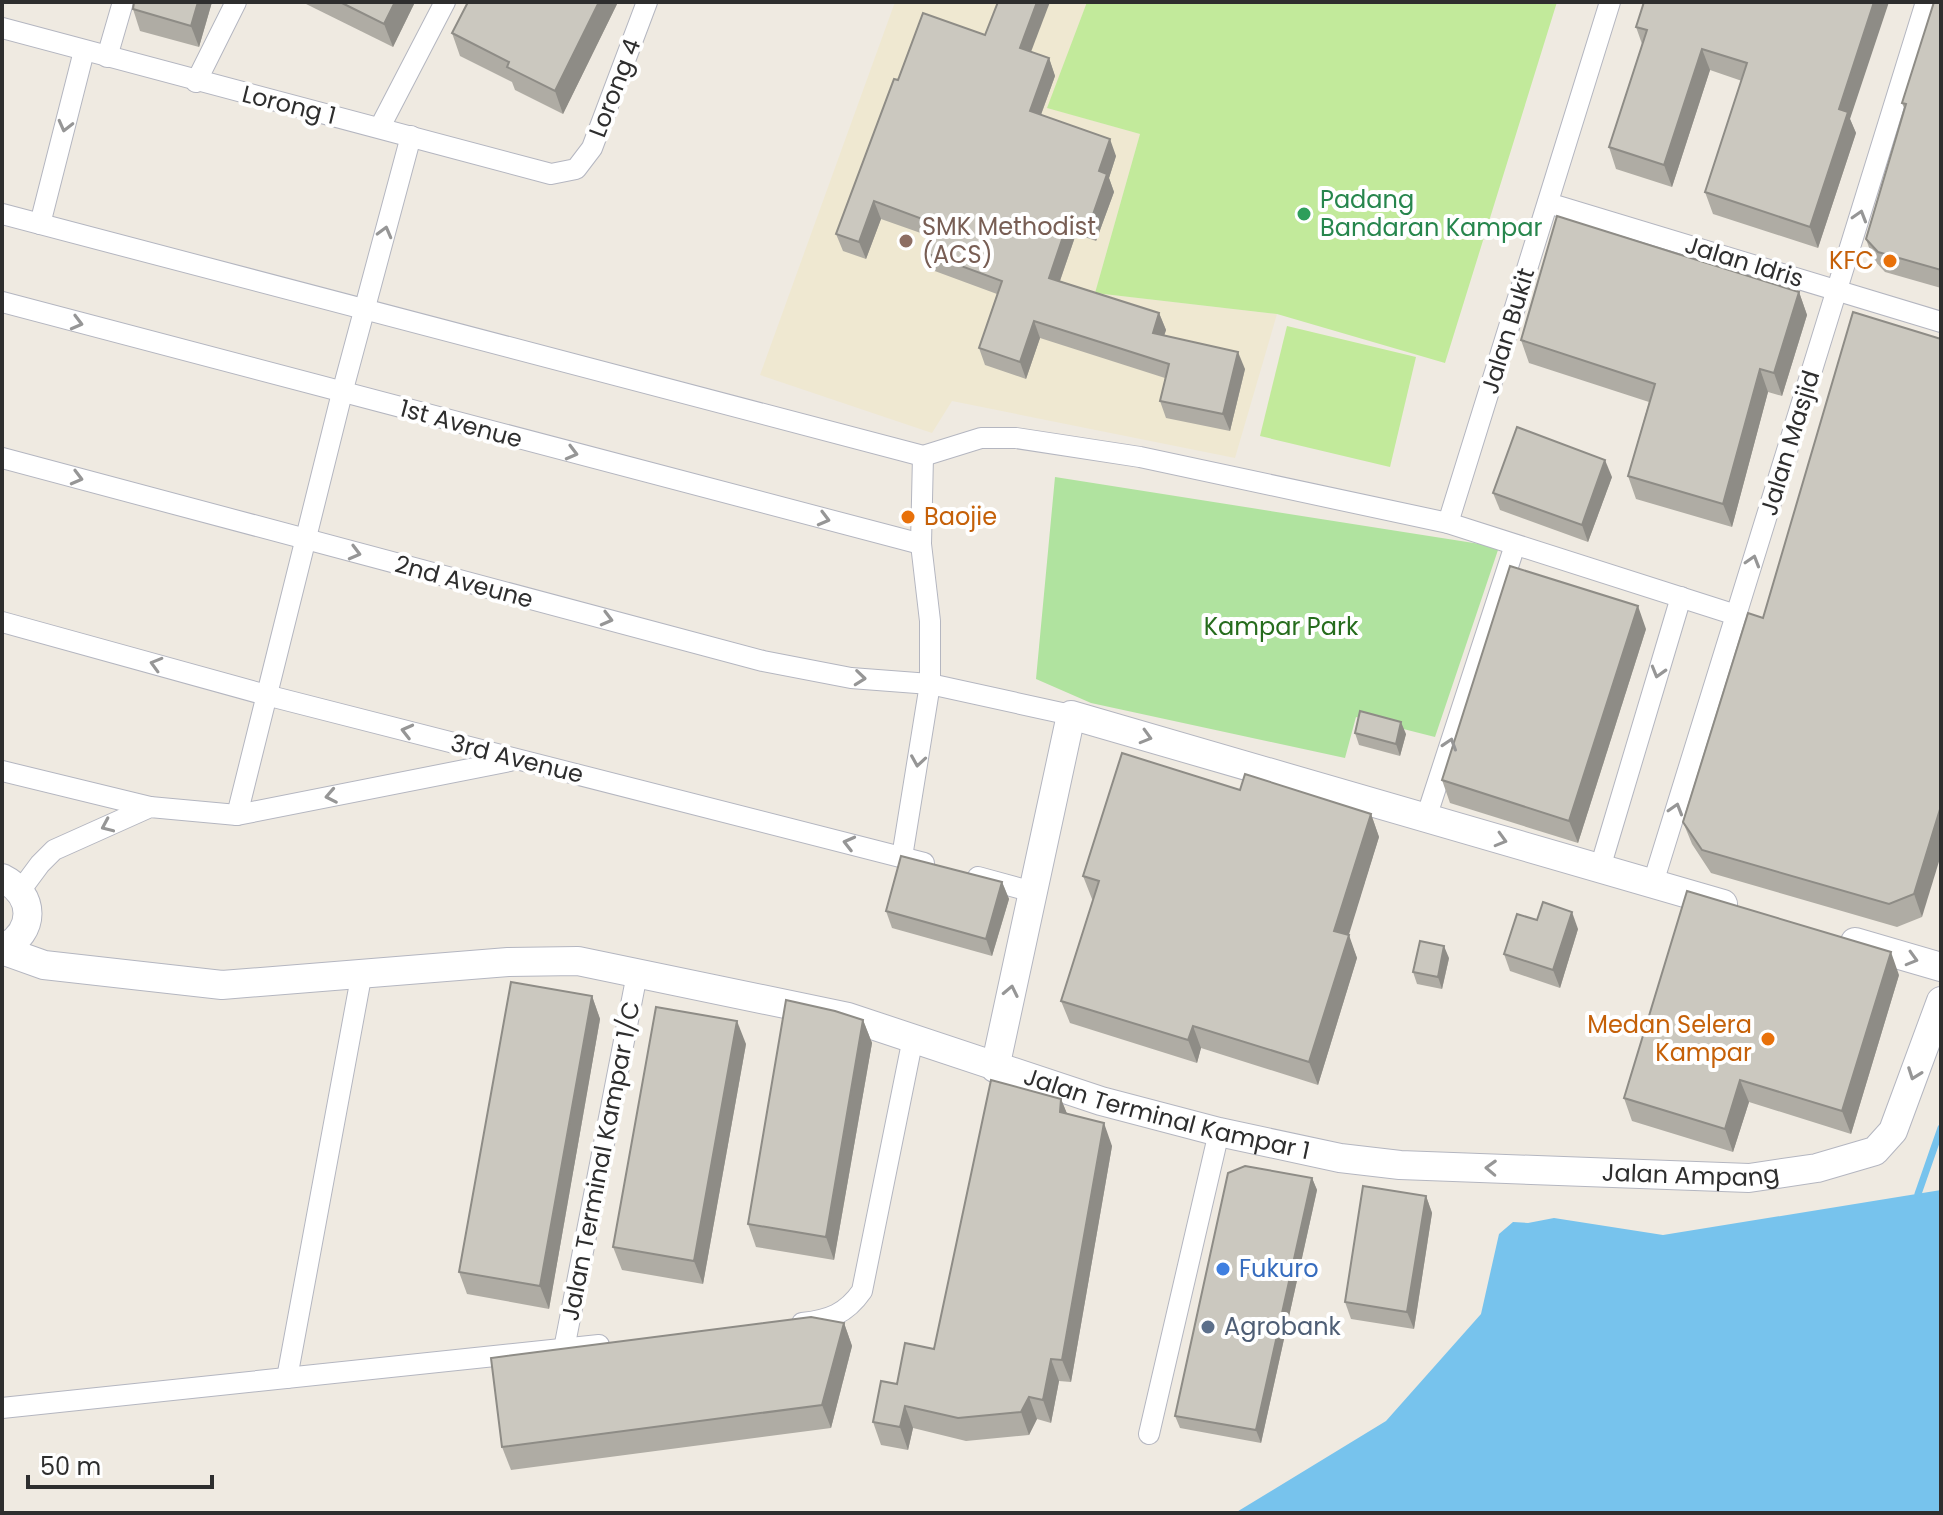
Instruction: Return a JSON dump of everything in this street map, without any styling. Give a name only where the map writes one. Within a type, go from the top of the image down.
[{"type":"street","points":[[107,57],[123,2]]},
{"type":"street","points":[[196,82],[236,2]]},
{"type":"street","points":[[380,127],[445,2]]},
{"type":"street","name":"Lorong 4","points":[[576,169],[592,148],[647,2]]},
{"type":"street","name":"Jalan Bukit","points":[[1448,523],[1610,2]]},
{"type":"street","name":"Jalan Masjid","points":[[1653,883],[1926,2]]},
{"type":"street","name":"Lorong 1","points":[[2,28],[551,174],[576,169]]},
{"type":"street","points":[[40,224],[84,51]]},
{"type":"street","points":[[237,815],[342,393],[411,136]]},
{"type":"street","name":"Jalan Idris","points":[[1548,203],[1941,322]]},
{"type":"street","points":[[2,214],[923,456],[981,438],[1016,438],[1140,457],[1448,523],[1736,615]]},
{"type":"street","name":"1st Avenue","points":[[2,302],[921,544]]},
{"type":"street","points":[[902,857],[930,684],[930,621],[921,544],[923,456]]},
{"type":"street","name":"2nd Aveune","points":[[2,458],[763,661],[851,678],[930,684],[1071,715]]},
{"type":"street","points":[[1426,818],[1515,545]]},
{"type":"street","points":[[1600,868],[1681,597]]},
{"type":"street","name":"3rd Avenue","points":[[2,622],[266,695],[1033,892]]},
{"type":"street","points":[[995,1068],[1071,715],[1753,913]]},
{"type":"street","points":[[2,771],[150,807],[237,815],[517,759]]},
{"type":"street","points":[[2,950],[21,936],[26,925],[26,902],[11,884],[54,850],[150,807]]},
{"type":"street","points":[[26,925],[38,939],[57,952],[92,969]]},
{"type":"street","points":[[1825,934],[1941,967]]},
{"type":"street","name":"Jalan Terminal Kampar 1","points":[[2,950],[44,965],[222,985],[508,962],[578,961],[848,1017],[1101,1101],[1219,1132],[1340,1158]]},
{"type":"street","points":[[287,1378],[362,972]]},
{"type":"street","name":"Jalan Terminal Kampar 1/C","points":[[564,1349],[637,974]]},
{"type":"street","name":"Jalan Ampang","points":[[1340,1158],[1400,1165],[1749,1178],[1817,1168],[1875,1151],[1893,1131],[1941,1001]]},
{"type":"street","points":[[788,1325],[838,1316],[852,1305],[862,1291],[913,1038]]},
{"type":"street","points":[[1149,1434],[1219,1132]]},
{"type":"street","points":[[2,1408],[622,1342]]},
{"type":"shaded area","points":[[895,2],[1087,2],[1048,108],[1140,134],[1095,293],[1277,314],[1235,458],[952,401],[932,433],[760,375]]},
{"type":"green space","name":"Padang Bandaran Kampar","points":[[1087,2],[1557,2],[1445,363],[1277,314],[1095,293],[1140,134],[1047,108]]},
{"type":"green space","points":[[1287,326],[1416,357],[1390,467],[1260,436]]},
{"type":"green space","name":"Kampar Park","points":[[1055,477],[1499,547],[1435,737],[1356,717],[1345,758],[1091,703],[1036,679]]},
{"type":"water","points":[[1941,1190],[1941,1513],[1235,1513],[1386,1421],[1481,1314],[1499,1234],[1513,1222],[1528,1223],[1554,1218],[1663,1235]]},
{"type":"building","points":[[134,2],[198,2],[191,26],[133,9]]},
{"type":"building","points":[[340,2],[395,2],[384,24]]},
{"type":"building","points":[[468,2],[599,2],[555,91],[507,67],[509,62],[452,33]]},
{"type":"building","points":[[998,2],[1037,2],[1020,48],[1049,58],[1030,111],[1110,139],[1099,171],[1107,174],[1090,223],[1070,216],[1049,278],[1159,313],[1153,333],[1238,352],[1223,414],[1160,401],[1169,364],[1034,321],[1020,362],[979,348],[1002,281],[926,253],[936,224],[874,201],[859,242],[836,234],[894,79],[898,80],[923,13],[985,35]]},
{"type":"building","points":[[1644,2],[1874,2],[1839,109],[1848,112],[1810,227],[1705,192],[1747,63],[1702,49],[1664,165],[1609,147],[1647,30],[1636,27]]},
{"type":"building","points":[[1934,2],[1941,2],[1941,270],[1878,252],[1866,239],[1906,104],[1902,103]]},
{"type":"building","points":[[1557,216],[1799,292],[1774,373],[1760,369],[1723,504],[1628,476],[1655,384],[1521,340]]},
{"type":"building","points":[[1853,312],[1941,339],[1941,806],[1914,894],[1889,904],[1702,850],[1683,822],[1748,613],[1763,618]]},
{"type":"building","points":[[1517,427],[1605,460],[1582,525],[1493,493]]},
{"type":"building","points":[[1510,566],[1638,606],[1569,821],[1442,780]]},
{"type":"building","points":[[1360,711],[1401,722],[1396,744],[1355,733]]},
{"type":"building","points":[[1122,753],[1240,790],[1245,774],[1371,814],[1334,931],[1349,935],[1309,1062],[1193,1026],[1188,1040],[1061,1001],[1099,881],[1083,876]]},
{"type":"building","points":[[901,856],[1002,882],[986,939],[886,911]]},
{"type":"building","name":"Medan Selera Kampar","points":[[1687,891],[1891,952],[1842,1111],[1740,1080],[1725,1129],[1624,1098]]},
{"type":"building","points":[[1543,902],[1572,912],[1553,970],[1504,954],[1517,914],[1537,920]]},
{"type":"building","points":[[1420,941],[1444,946],[1438,977],[1413,972]]},
{"type":"building","points":[[511,982],[592,996],[540,1286],[459,1272]]},
{"type":"building","points":[[786,1000],[863,1020],[826,1237],[748,1224]]},
{"type":"building","points":[[656,1007],[737,1021],[694,1261],[613,1247]]},
{"type":"building","points":[[991,1080],[1061,1099],[1060,1112],[1104,1123],[1062,1360],[1051,1359],[1043,1400],[1029,1397],[1021,1412],[958,1418],[905,1406],[900,1427],[873,1422],[881,1381],[897,1384],[905,1343],[934,1349]]},
{"type":"building","points":[[1245,1166],[1312,1178],[1256,1430],[1175,1416],[1228,1173]]},
{"type":"building","points":[[1363,1186],[1426,1196],[1407,1312],[1345,1302]]},
{"type":"building","points":[[811,1317],[844,1323],[822,1405],[502,1447],[491,1358]]},
{"type":"waterway","points":[[1918,1194],[1941,1128]]},
{"type":"place","name":"Padang Bandaran Kampar","points":[[1304,214]]},
{"type":"place","name":"SMK Methodist (ACS)","points":[[906,241]]},
{"type":"place","name":"KFC","points":[[1890,261]]},
{"type":"place","name":"Baojie","points":[[908,517]]},
{"type":"place","name":"Medan Selera Kampar","points":[[1768,1039]]},
{"type":"place","name":"Fukuro","points":[[1223,1269]]},
{"type":"place","name":"Agrobank","points":[[1208,1327]]}]
